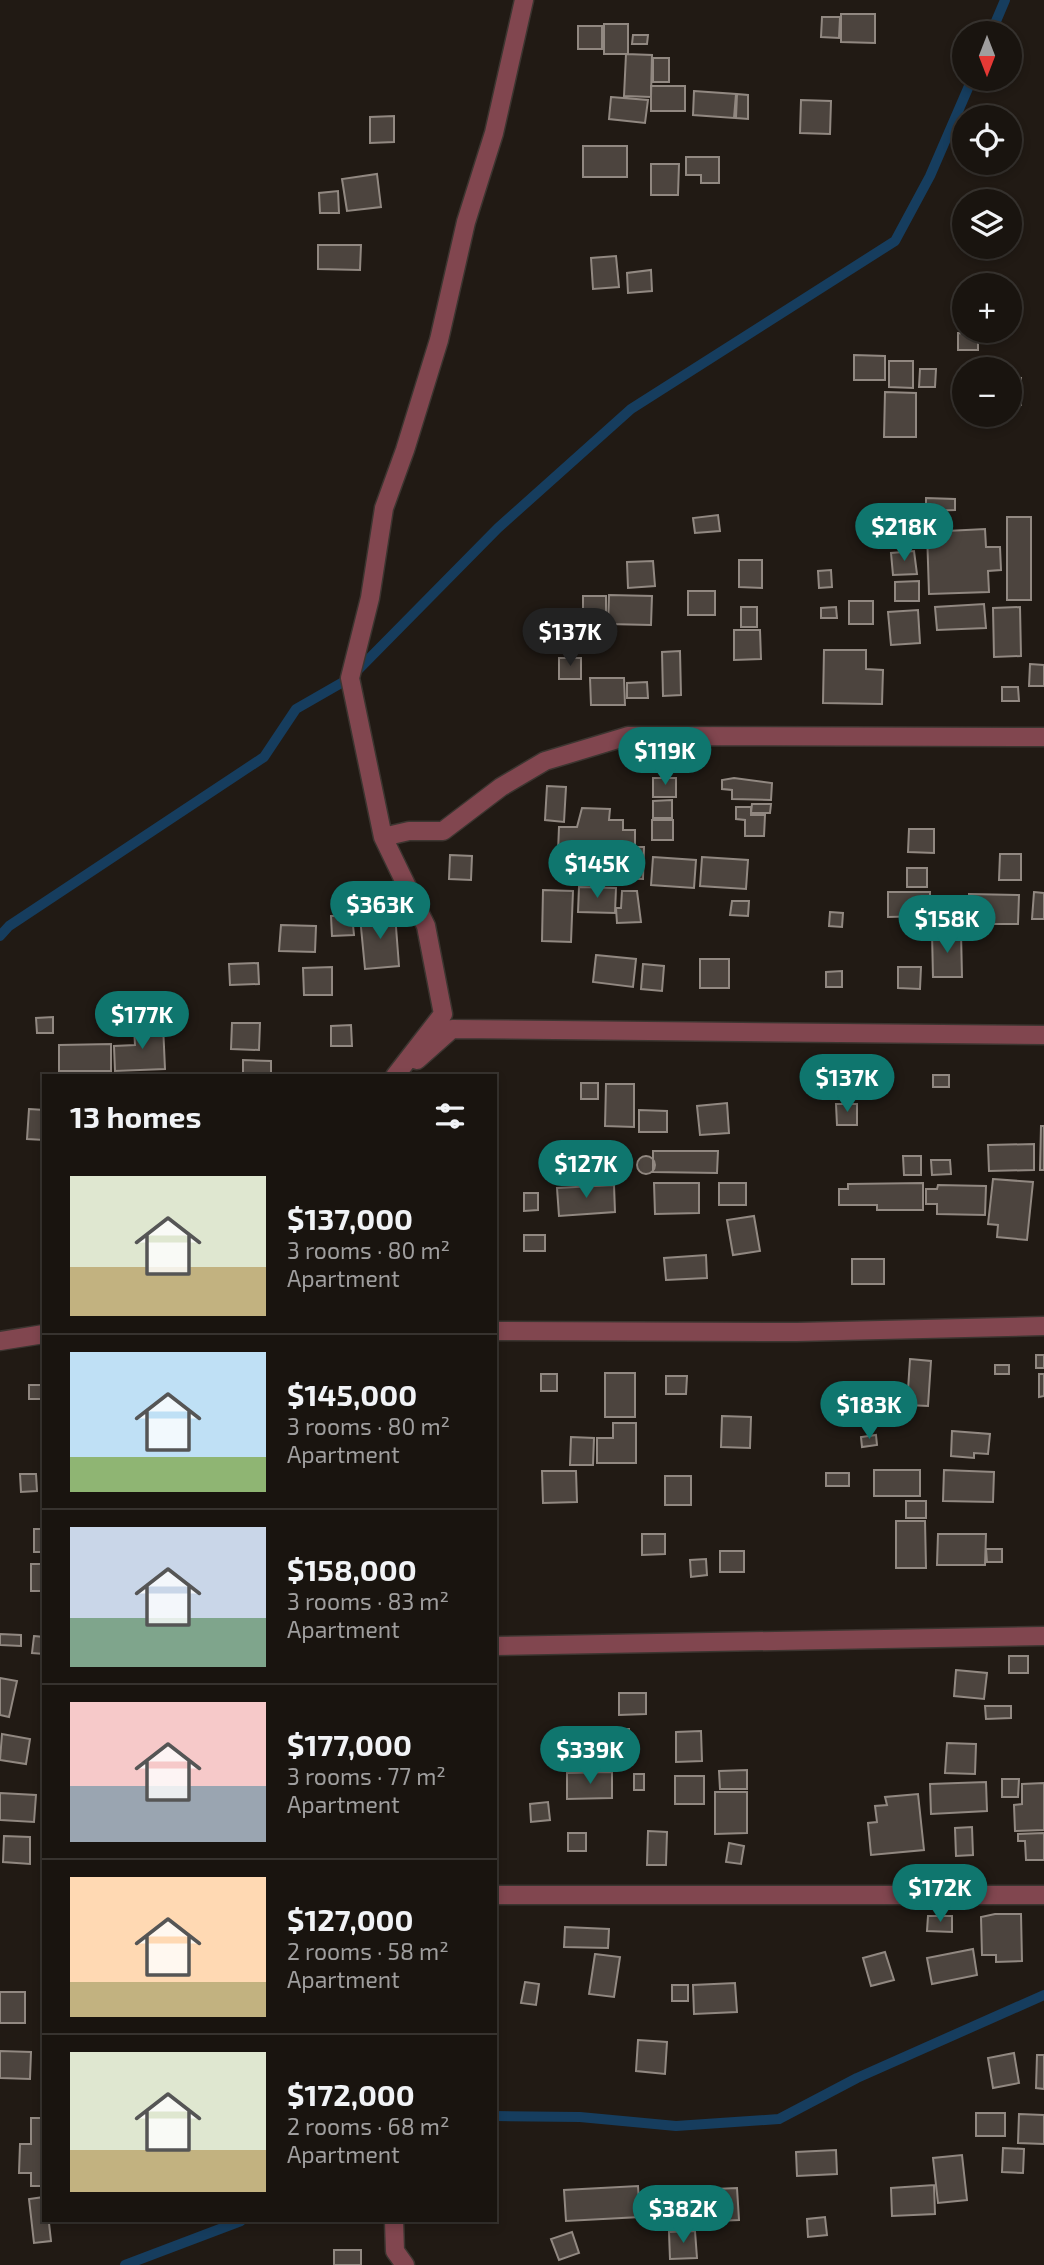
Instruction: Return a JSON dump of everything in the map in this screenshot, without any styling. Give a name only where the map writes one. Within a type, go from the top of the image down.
[{"type":"street","points":[[398,1074],[443,1014],[426,926],[383,837],[350,678],[370,598],[384,508],[439,340],[466,222],[494,133],[524,0]]},
{"type":"street","points":[[383,837],[409,831],[443,831],[501,787],[545,761],[628,736],[1044,737]]},
{"type":"street","points":[[398,1074],[452,1030],[1044,1035]]},
{"type":"street","points":[[497,1331],[797,1332],[1044,1326]]},
{"type":"street","points":[[0,1341],[42,1334]]},
{"type":"street","points":[[497,1646],[1044,1636]]},
{"type":"street","points":[[497,1895],[1044,1895]]},
{"type":"street","points":[[394,2222],[395,2251],[405,2265]]},
{"type":"building","points":[[841,14],[875,14],[875,43],[841,42]]},
{"type":"building","points":[[822,17],[840,17],[839,38],[821,37]]},
{"type":"building","points":[[604,24],[628,24],[628,54],[604,54]]},
{"type":"building","points":[[578,26],[602,26],[602,49],[578,49]]},
{"type":"building","points":[[633,35],[648,35],[647,44],[632,44]]},
{"type":"building","points":[[626,54],[652,55],[651,97],[624,96]]},
{"type":"building","points":[[653,58],[669,58],[669,82],[653,82]]},
{"type":"building","points":[[651,86],[685,86],[685,111],[651,111]]},
{"type":"building","points":[[694,91],[736,94],[734,118],[693,115]]},
{"type":"building","points":[[737,94],[748,95],[748,119],[736,118]]},
{"type":"building","points":[[611,97],[648,100],[645,123],[609,119]]},
{"type":"building","points":[[801,100],[831,101],[830,134],[800,133]]},
{"type":"building","points":[[394,116],[394,142],[370,143],[370,117]]},
{"type":"building","points":[[583,146],[627,146],[627,177],[583,177]]},
{"type":"building","points":[[686,157],[719,157],[719,183],[701,183],[701,175],[686,175]]},
{"type":"building","points":[[651,164],[679,164],[678,195],[651,195]]},
{"type":"building","points":[[377,174],[381,207],[347,211],[342,179]]},
{"type":"building","points":[[338,191],[339,213],[320,213],[319,193]]},
{"type":"building","points":[[318,245],[361,245],[360,270],[318,269]]},
{"type":"building","points":[[616,256],[619,287],[593,289],[591,258]]},
{"type":"building","points":[[651,270],[652,291],[628,293],[627,273]]},
{"type":"building","points":[[958,343],[978,343],[978,350],[958,350]]},
{"type":"building","points":[[854,355],[885,356],[885,380],[854,380]]},
{"type":"building","points":[[889,361],[913,361],[913,388],[889,387]]},
{"type":"building","points":[[920,369],[936,369],[935,387],[919,387]]},
{"type":"building","points":[[885,392],[916,393],[916,437],[884,437]]},
{"type":"building","points":[[926,498],[955,499],[955,510],[926,511]]},
{"type":"building","points":[[718,515],[720,531],[695,533],[693,518]]},
{"type":"building","points":[[1007,517],[1031,517],[1031,600],[1007,600]]},
{"type":"building","points":[[985,529],[986,547],[1000,547],[1001,570],[988,571],[989,592],[929,594],[927,532]]},
{"type":"building","points":[[914,551],[917,574],[893,575],[891,553]]},
{"type":"building","points":[[739,560],[762,560],[762,588],[739,587]]},
{"type":"building","points":[[653,561],[655,586],[628,588],[627,562]]},
{"type":"building","points":[[831,570],[832,587],[819,588],[818,571]]},
{"type":"building","points":[[919,581],[919,601],[895,601],[895,582]]},
{"type":"building","points":[[688,591],[715,591],[715,615],[688,615]]},
{"type":"building","points":[[609,595],[652,596],[651,625],[608,624]]},
{"type":"building","points":[[583,596],[606,596],[606,615],[583,615]]},
{"type":"building","points":[[849,601],[873,601],[873,624],[849,624]]},
{"type":"building","points":[[984,604],[986,628],[937,630],[935,607]]},
{"type":"building","points":[[741,607],[757,607],[757,627],[741,627]]},
{"type":"building","points":[[836,607],[837,618],[821,618],[821,608]]},
{"type":"building","points":[[1020,607],[1021,656],[994,657],[993,608]]},
{"type":"building","points":[[918,610],[920,643],[891,645],[888,612]]},
{"type":"building","points":[[734,630],[760,630],[761,659],[734,660]]},
{"type":"building","points":[[824,650],[866,650],[866,669],[883,670],[882,704],[823,703]]},
{"type":"building","points":[[680,651],[681,695],[663,696],[662,652]]},
{"type":"building","points":[[559,658],[581,658],[581,679],[559,679]]},
{"type":"building","points":[[1030,664],[1044,665],[1044,686],[1029,686]]},
{"type":"building","points":[[590,678],[624,678],[625,705],[591,705]]},
{"type":"building","points":[[647,682],[648,698],[627,698],[627,683]]},
{"type":"building","points":[[1002,687],[1018,687],[1019,701],[1002,701]]},
{"type":"building","points":[[653,778],[676,778],[676,797],[653,797]]},
{"type":"building","points":[[734,778],[772,783],[771,800],[732,799],[732,790],[722,789],[722,780]]},
{"type":"building","points":[[547,786],[566,787],[564,822],[545,820]]},
{"type":"building","points":[[672,800],[672,818],[653,818],[653,801]]},
{"type":"building","points":[[752,804],[771,804],[770,813],[751,813]]},
{"type":"building","points":[[736,807],[751,807],[751,815],[765,815],[764,836],[745,836],[745,820],[736,819]]},
{"type":"building","points":[[582,808],[610,809],[609,820],[623,820],[623,830],[635,830],[635,847],[644,847],[643,879],[557,876],[559,827],[577,827]]},
{"type":"building","points":[[652,820],[673,820],[673,840],[652,840]]},
{"type":"building","points":[[909,829],[934,829],[934,853],[908,852]]},
{"type":"building","points":[[1000,854],[1021,854],[1021,880],[999,880]]},
{"type":"building","points":[[450,855],[472,856],[471,880],[449,879]]},
{"type":"building","points":[[653,857],[696,860],[694,888],[651,885]]},
{"type":"building","points":[[702,857],[748,860],[746,889],[700,886]]},
{"type":"building","points":[[907,868],[927,868],[927,887],[907,887]]},
{"type":"building","points":[[579,887],[616,888],[615,913],[578,912]]},
{"type":"building","points":[[543,890],[573,891],[571,942],[542,941]]},
{"type":"building","points":[[622,891],[637,891],[641,922],[617,923],[616,908],[621,908]]},
{"type":"building","points":[[888,892],[930,892],[930,916],[888,917]]},
{"type":"building","points":[[1034,892],[1044,893],[1044,919],[1032,919]]},
{"type":"building","points":[[969,894],[1019,895],[1018,924],[969,924]]},
{"type":"building","points":[[732,901],[749,901],[748,916],[730,915]]},
{"type":"building","points":[[830,912],[843,913],[842,927],[829,926]]},
{"type":"building","points":[[395,914],[399,966],[365,969],[360,917]]},
{"type":"building","points":[[352,915],[354,935],[332,936],[331,916]]},
{"type":"building","points":[[281,925],[316,926],[315,952],[279,951]]},
{"type":"building","points":[[961,932],[962,977],[933,977],[932,933]]},
{"type":"building","points":[[596,955],[636,959],[633,987],[593,982]]},
{"type":"building","points":[[700,959],[729,959],[729,988],[700,988]]},
{"type":"building","points":[[258,963],[259,984],[230,985],[229,964]]},
{"type":"building","points":[[643,964],[664,966],[662,991],[641,989]]},
{"type":"building","points":[[332,967],[332,995],[304,995],[303,968]]},
{"type":"building","points":[[898,967],[921,967],[920,989],[898,988]]},
{"type":"building","points":[[842,971],[842,987],[826,987],[826,972]]},
{"type":"building","points":[[53,1017],[53,1033],[37,1033],[36,1018]]},
{"type":"building","points":[[232,1023],[260,1023],[259,1050],[231,1049]]},
{"type":"building","points":[[163,1025],[165,1069],[115,1071],[114,1046],[135,1045],[134,1027]]},
{"type":"building","points":[[351,1025],[352,1046],[331,1046],[331,1026]]},
{"type":"building","points":[[111,1044],[111,1071],[59,1071],[59,1045]]},
{"type":"building","points":[[243,1060],[271,1061],[271,1074],[243,1074]]},
{"type":"building","points":[[933,1075],[949,1075],[949,1087],[933,1087]]},
{"type":"building","points":[[581,1083],[598,1083],[598,1099],[581,1099]]},
{"type":"building","points":[[606,1084],[634,1084],[634,1127],[605,1126]]},
{"type":"building","points":[[727,1103],[729,1133],[700,1135],[697,1106]]},
{"type":"building","points":[[836,1104],[857,1104],[857,1125],[837,1125]]},
{"type":"building","points":[[29,1109],[42,1110],[42,1140],[27,1139]]},
{"type":"building","points":[[639,1110],[667,1111],[667,1132],[639,1132]]},
{"type":"building","points":[[1041,1126],[1044,1126],[1044,1170],[1040,1170]]},
{"type":"building","points":[[1034,1144],[1034,1170],[989,1171],[988,1145]]},
{"type":"building","points":[[653,1151],[718,1151],[717,1173],[653,1172]]},
{"type":"building","points":[[646,1156],[652,1159],[655,1165],[652,1171],[646,1174],[640,1171],[637,1165],[640,1159]]},
{"type":"building","points":[[903,1156],[921,1156],[921,1175],[904,1175]]},
{"type":"building","points":[[931,1160],[950,1160],[951,1174],[932,1175]]},
{"type":"building","points":[[993,1179],[1033,1182],[1027,1240],[997,1237],[998,1225],[988,1224]]},
{"type":"building","points":[[654,1183],[699,1183],[699,1213],[655,1214]]},
{"type":"building","points":[[719,1183],[746,1183],[746,1205],[719,1205]]},
{"type":"building","points":[[923,1183],[923,1210],[877,1210],[877,1205],[839,1205],[839,1189],[848,1189],[848,1184]]},
{"type":"building","points":[[614,1185],[615,1212],[559,1216],[557,1188]]},
{"type":"building","points":[[938,1185],[986,1186],[985,1215],[937,1214],[937,1204],[926,1204],[926,1189],[937,1189]]},
{"type":"building","points":[[524,1193],[538,1193],[538,1210],[524,1211]]},
{"type":"building","points":[[754,1216],[760,1251],[733,1255],[727,1220]]},
{"type":"building","points":[[524,1235],[545,1235],[545,1251],[524,1251]]},
{"type":"building","points":[[706,1255],[707,1278],[666,1280],[664,1258]]},
{"type":"building","points":[[852,1259],[884,1259],[884,1284],[852,1284]]},
{"type":"building","points":[[1036,1355],[1044,1355],[1044,1368],[1036,1368]]},
{"type":"building","points":[[910,1359],[931,1361],[928,1406],[907,1405]]},
{"type":"building","points":[[995,1365],[1009,1365],[1009,1374],[995,1374]]},
{"type":"building","points":[[605,1373],[635,1373],[635,1417],[605,1417]]},
{"type":"building","points":[[541,1374],[557,1374],[557,1391],[541,1391]]},
{"type":"building","points":[[1039,1374],[1044,1374],[1044,1396],[1039,1397]]},
{"type":"building","points":[[666,1376],[687,1376],[686,1394],[666,1394]]},
{"type":"building","points":[[29,1385],[42,1385],[42,1399],[29,1399]]},
{"type":"building","points":[[722,1416],[751,1417],[750,1448],[721,1447]]},
{"type":"building","points":[[613,1423],[636,1423],[636,1463],[597,1463],[597,1438],[613,1438]]},
{"type":"building","points":[[952,1431],[990,1434],[988,1454],[974,1453],[974,1458],[951,1456]]},
{"type":"building","points":[[876,1435],[877,1445],[862,1447],[861,1437]]},
{"type":"building","points":[[571,1437],[594,1438],[593,1465],[570,1465]]},
{"type":"building","points":[[874,1470],[920,1470],[920,1496],[874,1496]]},
{"type":"building","points":[[944,1470],[994,1472],[993,1502],[943,1501]]},
{"type":"building","points":[[542,1471],[576,1471],[577,1502],[543,1503]]},
{"type":"building","points":[[826,1473],[849,1473],[849,1486],[826,1486]]},
{"type":"building","points":[[20,1474],[36,1474],[37,1491],[21,1492]]},
{"type":"building","points":[[665,1476],[691,1476],[691,1505],[665,1505]]},
{"type":"building","points":[[906,1501],[926,1501],[926,1518],[906,1518]]},
{"type":"building","points":[[896,1521],[925,1521],[926,1568],[896,1568]]},
{"type":"building","points":[[34,1529],[42,1529],[42,1552],[34,1552]]},
{"type":"building","points":[[642,1534],[665,1534],[665,1554],[642,1555]]},
{"type":"building","points":[[938,1534],[986,1534],[985,1565],[937,1565]]},
{"type":"building","points":[[986,1549],[1002,1549],[1002,1562],[987,1562]]},
{"type":"building","points":[[720,1551],[744,1551],[744,1572],[720,1572]]},
{"type":"building","points":[[706,1559],[707,1575],[691,1577],[690,1560]]},
{"type":"building","points":[[31,1564],[42,1564],[42,1591],[31,1591]]},
{"type":"building","points":[[0,1634],[21,1635],[21,1646],[0,1645]]},
{"type":"building","points":[[34,1636],[42,1637],[42,1654],[32,1653]]},
{"type":"building","points":[[1009,1656],[1028,1656],[1028,1673],[1009,1673]]},
{"type":"building","points":[[956,1670],[987,1673],[984,1699],[954,1696]]},
{"type":"building","points":[[0,1678],[17,1681],[9,1717],[0,1715]]},
{"type":"building","points":[[619,1693],[646,1693],[646,1714],[619,1715]]},
{"type":"building","points":[[985,1706],[1011,1706],[1011,1718],[986,1719]]},
{"type":"building","points":[[629,1729],[630,1760],[603,1760],[602,1730]]},
{"type":"building","points":[[701,1731],[702,1761],[676,1762],[676,1732]]},
{"type":"building","points":[[2,1734],[30,1739],[26,1764],[0,1760]]},
{"type":"building","points":[[947,1743],[976,1744],[975,1774],[945,1773]]},
{"type":"building","points":[[747,1770],[747,1789],[720,1789],[719,1771]]},
{"type":"building","points":[[612,1772],[612,1798],[567,1799],[567,1773]]},
{"type":"building","points":[[634,1774],[644,1774],[644,1790],[634,1790]]},
{"type":"building","points":[[675,1776],[704,1776],[704,1804],[675,1804]]},
{"type":"building","points":[[1002,1779],[1019,1779],[1018,1797],[1002,1797]]},
{"type":"building","points":[[986,1782],[987,1811],[931,1814],[930,1784]]},
{"type":"building","points":[[1044,1783],[1044,1830],[1015,1831],[1014,1805],[1022,1804],[1022,1784]]},
{"type":"building","points":[[715,1792],[747,1792],[747,1833],[715,1834]]},
{"type":"building","points":[[0,1793],[36,1795],[34,1822],[0,1820]]},
{"type":"building","points":[[918,1794],[924,1850],[871,1855],[868,1823],[877,1822],[875,1806],[887,1805],[885,1797]]},
{"type":"building","points":[[548,1802],[550,1820],[531,1822],[530,1804]]},
{"type":"building","points":[[972,1827],[973,1855],[956,1856],[955,1828]]},
{"type":"building","points":[[648,1831],[667,1832],[666,1865],[647,1865]]},
{"type":"building","points":[[568,1833],[586,1833],[586,1851],[568,1851]]},
{"type":"building","points":[[1044,1833],[1044,1860],[1026,1860],[1025,1841],[1018,1841],[1018,1834]]},
{"type":"building","points":[[4,1836],[30,1837],[30,1864],[3,1862]]},
{"type":"building","points":[[729,1843],[744,1846],[741,1864],[726,1862]]},
{"type":"building","points":[[1021,1914],[1022,1961],[996,1962],[996,1955],[982,1955],[981,1917]]},
{"type":"building","points":[[928,1916],[952,1916],[952,1932],[927,1931]]},
{"type":"building","points":[[565,1927],[609,1929],[608,1948],[564,1947]]},
{"type":"building","points":[[973,1949],[977,1975],[932,1984],[927,1958]]},
{"type":"building","points":[[885,1952],[894,1980],[871,1986],[863,1958]]},
{"type":"building","points":[[595,1954],[620,1957],[614,1997],[589,1994]]},
{"type":"building","points":[[525,1982],[539,1984],[536,2005],[521,2003]]},
{"type":"building","points":[[735,1983],[737,2012],[694,2014],[693,1985]]},
{"type":"building","points":[[672,1985],[688,1985],[688,2001],[672,2001]]},
{"type":"building","points":[[0,1992],[25,1992],[25,2023],[0,2023]]},
{"type":"building","points":[[638,2040],[667,2042],[665,2074],[636,2071]]},
{"type":"building","points":[[0,2051],[31,2052],[30,2079],[0,2078]]},
{"type":"building","points":[[1014,2053],[1019,2083],[993,2088],[988,2058]]},
{"type":"building","points":[[1037,2055],[1044,2055],[1044,2089],[1036,2088]]},
{"type":"building","points":[[976,2113],[1005,2113],[1005,2136],[976,2136]]},
{"type":"building","points":[[1019,2114],[1044,2115],[1044,2144],[1018,2143]]},
{"type":"building","points":[[31,2118],[42,2118],[42,2186],[31,2186],[31,2173],[19,2173],[20,2144],[31,2144]]},
{"type":"building","points":[[1003,2148],[1024,2149],[1023,2173],[1002,2172]]},
{"type":"building","points":[[836,2150],[837,2174],[797,2176],[796,2152]]},
{"type":"building","points":[[962,2155],[967,2200],[938,2203],[933,2158]]},
{"type":"building","points":[[934,2185],[935,2214],[892,2216],[891,2188]]},
{"type":"building","points":[[638,2186],[640,2217],[566,2221],[564,2190]]},
{"type":"building","points":[[737,2188],[739,2220],[691,2222],[690,2190]]},
{"type":"building","points":[[42,2197],[42,2222],[57,2222],[49,2223],[51,2241],[34,2243],[29,2199]]},
{"type":"building","points":[[825,2217],[827,2235],[808,2237],[807,2219]]},
{"type":"building","points":[[695,2231],[697,2258],[670,2259],[669,2232]]},
{"type":"building","points":[[572,2232],[579,2253],[559,2260],[551,2239]]},
{"type":"building","points":[[334,2250],[361,2250],[361,2265],[334,2265]]},
{"type":"waterway","points":[[996,21],[1005,0]]},
{"type":"waterway","points":[[0,936],[9,926],[264,757],[296,709],[350,678],[498,528],[631,409],[895,241],[930,176],[967,91]]},
{"type":"waterway","points":[[497,2116],[580,2117],[676,2126],[779,2119],[857,2078],[1044,1995]]},
{"type":"waterway","points":[[125,2265],[238,2222]]}]
